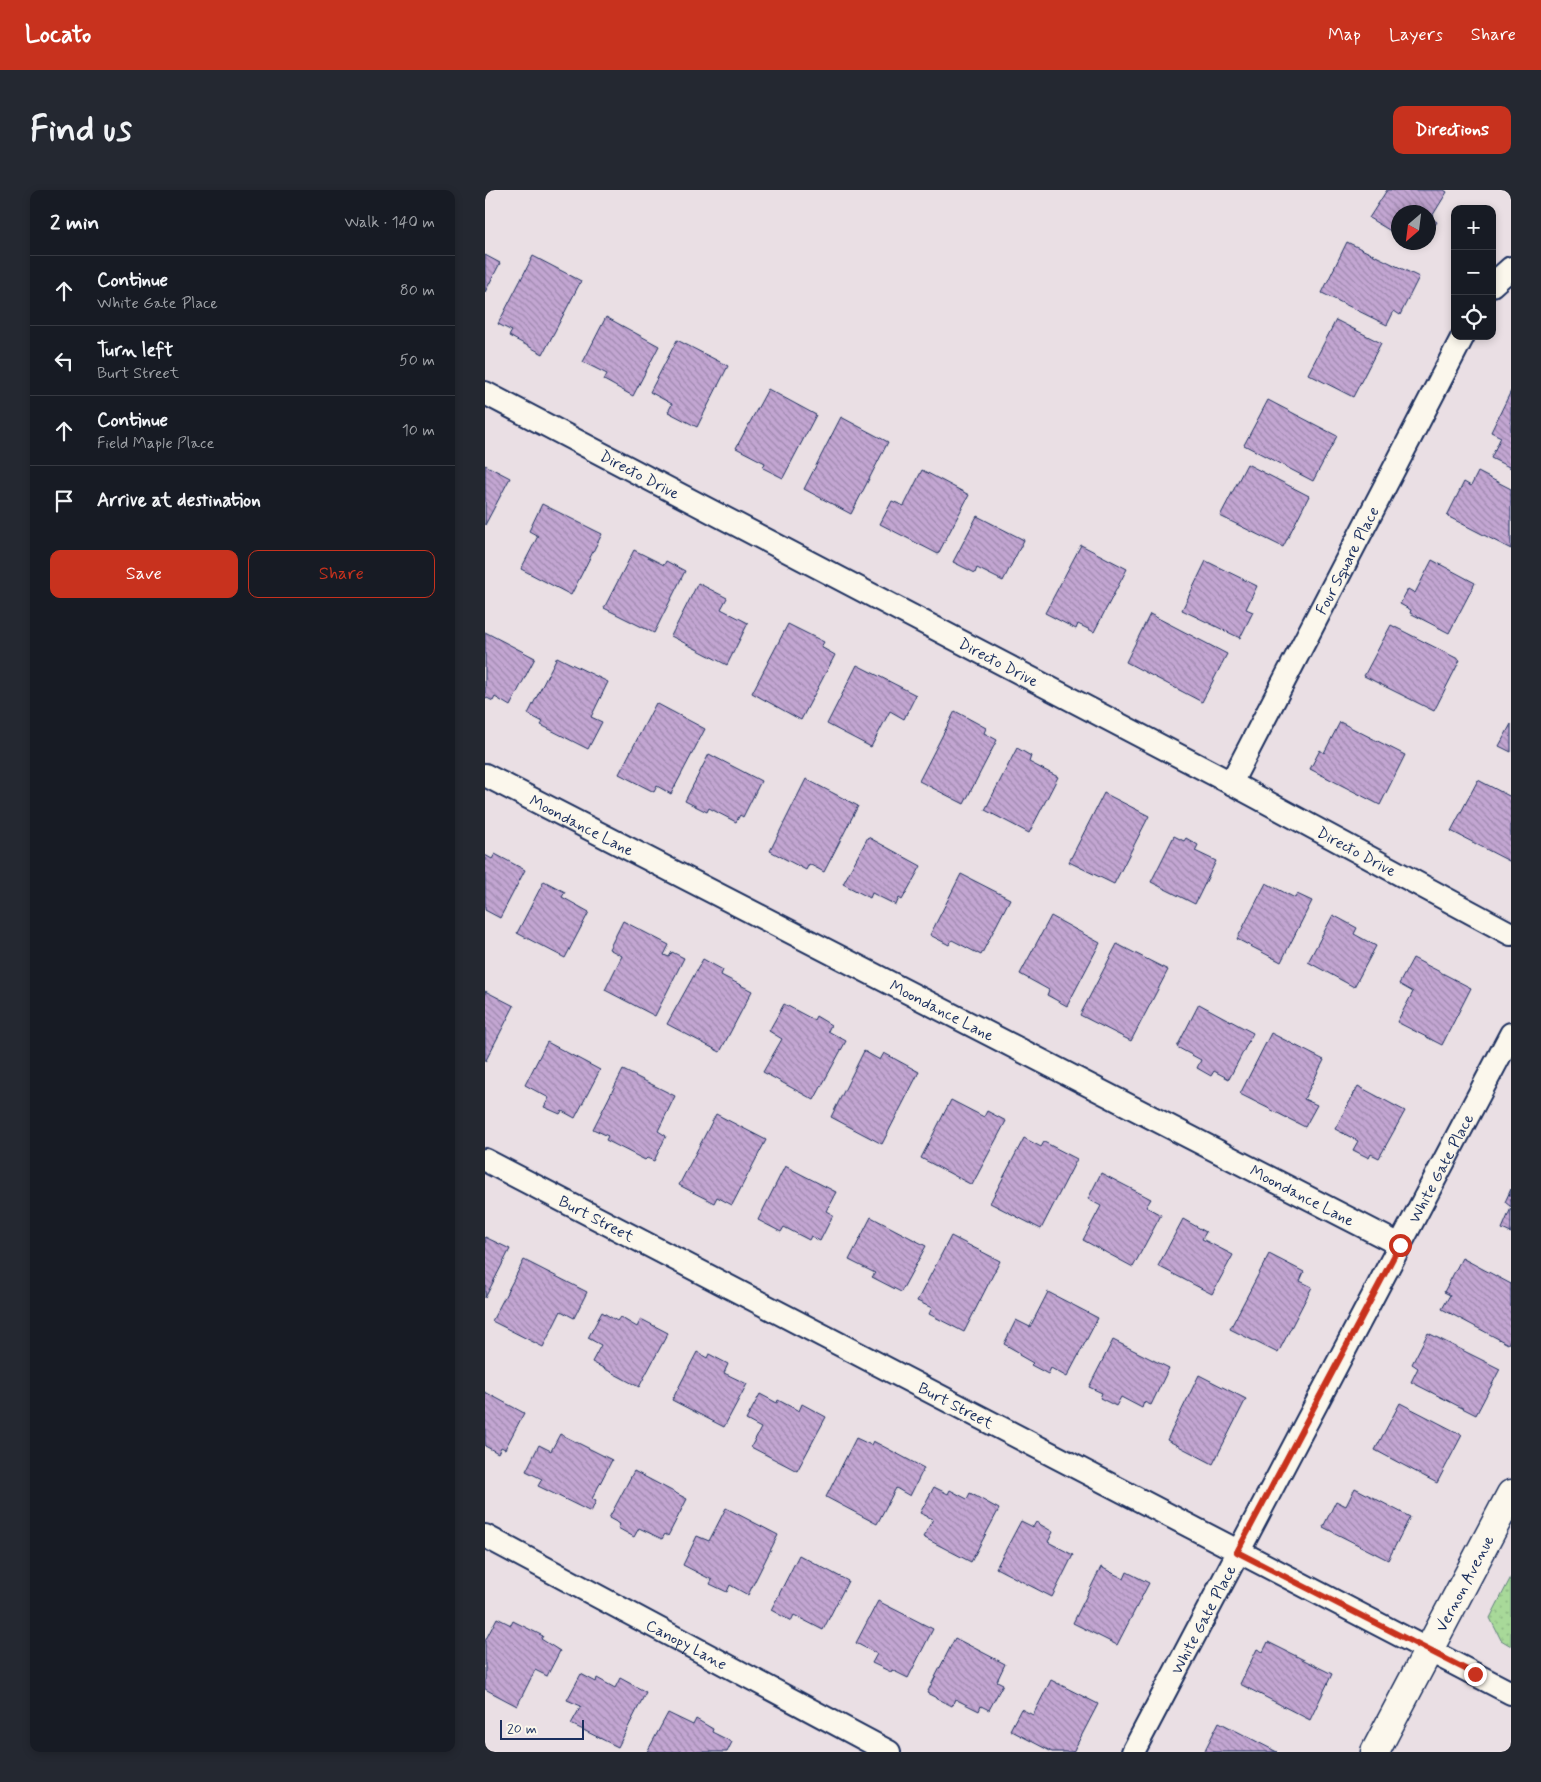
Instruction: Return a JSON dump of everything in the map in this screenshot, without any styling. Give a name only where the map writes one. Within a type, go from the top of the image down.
[{"type":"street","points":[[1496,281],[1511,268]]},
{"type":"street","name":"Four Square Place","points":[[1231,783],[1461,340]]},
{"type":"street","name":"Directo Drive","points":[[485,393],[1231,783],[1511,934]]},
{"type":"street","name":"Moondance Lane","points":[[485,775],[1400,1245]]},
{"type":"street","name":"White Gate Place","points":[[1133,1752],[1511,1034]]},
{"type":"street","name":"Burt Street","points":[[485,1160],[1511,1694]]},
{"type":"street","name":"Vernon Avenue","points":[[1375,1752],[1511,1494]]},
{"type":"street","name":"Canopy Lane","points":[[485,1536],[889,1752]]},
{"type":"green space","points":[[1511,1577],[1511,1646],[1501,1640],[1490,1618]]},
{"type":"building","points":[[1387,190],[1444,190],[1447,192],[1436,210],[1436,205],[1391,205],[1391,231],[1369,218]]},
{"type":"building","points":[[1347,242],[1419,277],[1400,315],[1394,311],[1387,325],[1322,293]]},
{"type":"building","points":[[485,255],[500,263],[485,292]]},
{"type":"building","points":[[533,256],[581,281],[543,354],[509,336],[512,331],[498,324]]},
{"type":"building","points":[[606,317],[659,346],[633,396],[604,380],[607,374],[583,362]]},
{"type":"building","points":[[1336,320],[1381,343],[1353,397],[1308,374]]},
{"type":"building","points":[[677,340],[728,366],[697,427],[668,412],[672,404],[650,392]]},
{"type":"building","points":[[768,389],[816,415],[783,478],[763,468],[765,463],[736,448]]},
{"type":"building","points":[[1511,391],[1511,468],[1491,458],[1501,437],[1491,432]]},
{"type":"building","points":[[1268,400],[1337,436],[1313,481],[1244,445]]},
{"type":"building","points":[[841,417],[888,442],[851,514],[804,489]]},
{"type":"building","points":[[1247,464],[1309,496],[1283,547],[1220,516]]},
{"type":"building","points":[[485,465],[510,478],[485,525]]},
{"type":"building","points":[[922,470],[969,495],[938,554],[880,524],[892,501],[904,506]]},
{"type":"building","points":[[1478,472],[1511,489],[1511,549],[1447,516],[1464,482],[1471,486]]},
{"type":"building","points":[[542,504],[602,534],[571,595],[521,569],[538,536],[529,531]]},
{"type":"building","points":[[977,516],[1024,540],[1003,581],[977,568],[975,573],[953,562]]},
{"type":"building","points":[[1081,545],[1127,569],[1094,632],[1078,624],[1076,629],[1045,613]]},
{"type":"building","points":[[634,550],[664,565],[666,561],[685,571],[654,633],[604,608]]},
{"type":"building","points":[[1432,560],[1475,583],[1449,633],[1410,613],[1411,610],[1400,604],[1408,589],[1415,593]]},
{"type":"building","points":[[1206,561],[1257,586],[1246,609],[1253,612],[1240,638],[1182,610]]},
{"type":"building","points":[[698,583],[727,598],[721,609],[748,623],[727,665],[671,636]]},
{"type":"building","points":[[1150,614],[1227,654],[1202,702],[1126,662]]},
{"type":"building","points":[[788,624],[824,642],[821,647],[835,655],[801,720],[752,693]]},
{"type":"building","points":[[1391,625],[1460,660],[1434,711],[1364,676]]},
{"type":"building","points":[[485,632],[535,658],[510,706],[495,697],[493,701],[485,697]]},
{"type":"building","points":[[557,657],[608,682],[591,717],[602,722],[588,749],[541,725],[543,722],[528,714]]},
{"type":"building","points":[[857,665],[916,695],[904,719],[890,711],[871,747],[827,724]]},
{"type":"building","points":[[656,703],[705,729],[671,794],[657,786],[654,792],[619,774]]},
{"type":"building","points":[[955,711],[986,728],[984,733],[997,740],[964,804],[919,781]]},
{"type":"building","points":[[1340,722],[1405,755],[1380,805],[1310,769],[1320,750],[1324,753]]},
{"type":"building","points":[[1511,724],[1511,752],[1499,746]]},
{"type":"building","points":[[1017,748],[1031,756],[1029,762],[1058,777],[1029,833],[985,810]]},
{"type":"building","points":[[709,754],[761,781],[743,817],[740,815],[736,822],[709,808],[707,812],[685,801]]},
{"type":"building","points":[[806,779],[858,806],[824,872],[809,864],[806,870],[770,851]]},
{"type":"building","points":[[1478,780],[1511,797],[1511,862],[1451,831]]},
{"type":"building","points":[[1104,793],[1149,816],[1114,884],[1069,862]]},
{"type":"building","points":[[1174,836],[1184,841],[1186,838],[1198,845],[1195,851],[1216,861],[1195,904],[1151,882]]},
{"type":"building","points":[[868,837],[921,866],[902,900],[899,898],[896,905],[872,893],[870,898],[843,884]]},
{"type":"building","points":[[495,854],[525,870],[500,918],[485,910],[485,855],[492,859]]},
{"type":"building","points":[[961,874],[1010,899],[981,955],[952,940],[949,945],[930,935]]},
{"type":"building","points":[[544,881],[565,892],[562,897],[589,912],[565,958],[517,933]]},
{"type":"building","points":[[1266,883],[1295,898],[1297,894],[1312,901],[1281,962],[1237,939]]},
{"type":"building","points":[[1333,915],[1357,928],[1354,934],[1376,946],[1354,987],[1308,962]]},
{"type":"building","points":[[1051,916],[1100,943],[1067,1006],[1047,995],[1049,990],[1020,974]]},
{"type":"building","points":[[623,921],[669,945],[664,955],[669,957],[672,952],[684,958],[655,1016],[605,990],[622,956],[609,949]]},
{"type":"building","points":[[1117,944],[1168,970],[1131,1041],[1080,1015]]},
{"type":"building","points":[[1413,958],[1471,988],[1442,1045],[1397,1022],[1413,992],[1399,984]]},
{"type":"building","points":[[703,959],[723,970],[721,975],[752,991],[720,1052],[667,1024]]},
{"type":"building","points":[[485,991],[514,1006],[485,1062]]},
{"type":"building","points":[[784,1004],[814,1020],[816,1016],[831,1025],[828,1031],[846,1041],[814,1100],[763,1072],[782,1039],[769,1031]]},
{"type":"building","points":[[1199,1004],[1253,1033],[1229,1079],[1214,1071],[1211,1076],[1197,1068],[1201,1060],[1177,1047]]},
{"type":"building","points":[[1271,1033],[1324,1060],[1304,1099],[1317,1105],[1305,1127],[1240,1094]]},
{"type":"building","points":[[547,1042],[600,1070],[575,1118],[562,1111],[560,1114],[544,1107],[549,1098],[525,1085]]},
{"type":"building","points":[[864,1051],[880,1060],[884,1053],[919,1072],[882,1144],[831,1117]]},
{"type":"building","points":[[623,1070],[675,1096],[658,1131],[666,1136],[654,1161],[647,1158],[645,1160],[606,1140],[608,1136],[593,1129]]},
{"type":"building","points":[[1358,1086],[1405,1111],[1379,1158],[1371,1154],[1369,1158],[1353,1150],[1358,1141],[1335,1129]]},
{"type":"building","points":[[951,1100],[984,1117],[987,1111],[1006,1121],[972,1185],[921,1158]]},
{"type":"building","points":[[716,1114],[766,1140],[732,1205],[717,1197],[714,1203],[679,1185]]},
{"type":"building","points":[[1024,1138],[1041,1147],[1044,1142],[1077,1159],[1041,1229],[990,1203]]},
{"type":"building","points":[[785,1166],[836,1192],[826,1211],[833,1215],[820,1241],[811,1236],[809,1240],[784,1227],[781,1232],[758,1220]]},
{"type":"building","points":[[1101,1173],[1151,1199],[1146,1207],[1161,1215],[1133,1267],[1083,1240],[1101,1206],[1088,1199]]},
{"type":"building","points":[[1511,1189],[1511,1207],[1505,1202]]},
{"type":"building","points":[[1511,1208],[1511,1233],[1502,1229]]},
{"type":"building","points":[[871,1217],[926,1246],[901,1292],[872,1277],[875,1273],[849,1260]]},
{"type":"building","points":[[1183,1219],[1206,1232],[1202,1239],[1233,1255],[1212,1294],[1158,1266]]},
{"type":"building","points":[[951,1236],[1000,1261],[964,1332],[929,1314],[932,1308],[917,1301]]},
{"type":"building","points":[[485,1237],[510,1249],[485,1298]]},
{"type":"building","points":[[1269,1254],[1304,1272],[1300,1281],[1312,1287],[1278,1353],[1230,1329]]},
{"type":"building","points":[[1462,1258],[1511,1284],[1511,1338],[1508,1344],[1442,1309],[1450,1295],[1444,1292]]},
{"type":"building","points":[[524,1260],[587,1292],[574,1318],[561,1311],[543,1347],[492,1321]]},
{"type":"building","points":[[1048,1292],[1098,1318],[1067,1377],[1051,1368],[1048,1374],[1031,1365],[1033,1363],[1004,1344],[1016,1320],[1030,1327]]},
{"type":"building","points":[[602,1312],[617,1321],[620,1317],[637,1327],[641,1319],[668,1333],[639,1387],[592,1362],[601,1345],[588,1338]]},
{"type":"building","points":[[1428,1333],[1500,1369],[1476,1415],[1411,1382],[1418,1368],[1412,1364]]},
{"type":"building","points":[[1113,1340],[1169,1368],[1151,1405],[1144,1402],[1142,1408],[1121,1397],[1116,1406],[1100,1398],[1102,1393],[1089,1387]]},
{"type":"building","points":[[697,1352],[707,1358],[709,1354],[728,1364],[724,1373],[747,1384],[724,1427],[672,1400]]},
{"type":"building","points":[[1199,1375],[1246,1399],[1213,1464],[1167,1440]]},
{"type":"building","points":[[485,1392],[524,1413],[505,1449],[501,1447],[498,1453],[485,1446]]},
{"type":"building","points":[[760,1394],[777,1403],[778,1400],[799,1411],[802,1404],[826,1417],[797,1471],[751,1447],[761,1428],[746,1420]]},
{"type":"building","points":[[1400,1403],[1462,1435],[1437,1483],[1375,1450]]},
{"type":"building","points":[[560,1434],[612,1460],[592,1499],[596,1501],[591,1512],[538,1486],[542,1479],[526,1471],[539,1445],[551,1451]]},
{"type":"building","points":[[856,1438],[871,1445],[873,1441],[924,1468],[910,1496],[896,1488],[877,1524],[826,1497]]},
{"type":"building","points":[[634,1471],[687,1499],[668,1536],[665,1534],[662,1539],[639,1528],[634,1537],[618,1528],[620,1524],[609,1518]]},
{"type":"building","points":[[934,1487],[948,1494],[950,1490],[967,1499],[970,1493],[999,1509],[971,1562],[923,1537],[933,1519],[920,1513]]},
{"type":"building","points":[[1355,1488],[1410,1517],[1388,1560],[1323,1527],[1336,1501],[1346,1506]]},
{"type":"building","points":[[726,1508],[778,1535],[748,1595],[730,1585],[727,1592],[710,1584],[712,1580],[683,1565],[697,1536],[709,1541]]},
{"type":"building","points":[[1021,1521],[1033,1527],[1036,1522],[1053,1532],[1048,1542],[1073,1555],[1052,1597],[996,1568]]},
{"type":"building","points":[[799,1555],[848,1581],[823,1630],[794,1615],[791,1621],[771,1610]]},
{"type":"building","points":[[1101,1567],[1124,1579],[1127,1572],[1149,1583],[1117,1645],[1073,1623]]},
{"type":"building","points":[[878,1601],[933,1629],[908,1678],[872,1663],[877,1654],[856,1643]]},
{"type":"building","points":[[497,1618],[511,1625],[513,1621],[543,1636],[541,1639],[560,1651],[547,1676],[535,1670],[517,1706],[485,1689],[485,1641]]},
{"type":"building","points":[[955,1638],[1005,1664],[997,1681],[1003,1684],[989,1710],[981,1706],[979,1711],[955,1699],[952,1706],[927,1693]]},
{"type":"building","points":[[1268,1642],[1332,1674],[1310,1720],[1240,1684],[1257,1649],[1263,1652]]},
{"type":"building","points":[[581,1674],[596,1682],[597,1678],[615,1688],[620,1678],[646,1692],[618,1747],[571,1724],[581,1706],[567,1700]]},
{"type":"building","points":[[1051,1680],[1098,1704],[1073,1752],[1052,1752],[1010,1730],[1021,1709],[1033,1715]]},
{"type":"building","points":[[668,1713],[693,1725],[696,1719],[713,1729],[712,1732],[732,1742],[727,1752],[647,1752]]},
{"type":"building","points":[[1219,1722],[1277,1752],[1204,1752]]},
{"type":"route","points":[[1400,1245],[1237,1552],[1475,1674]]}]
